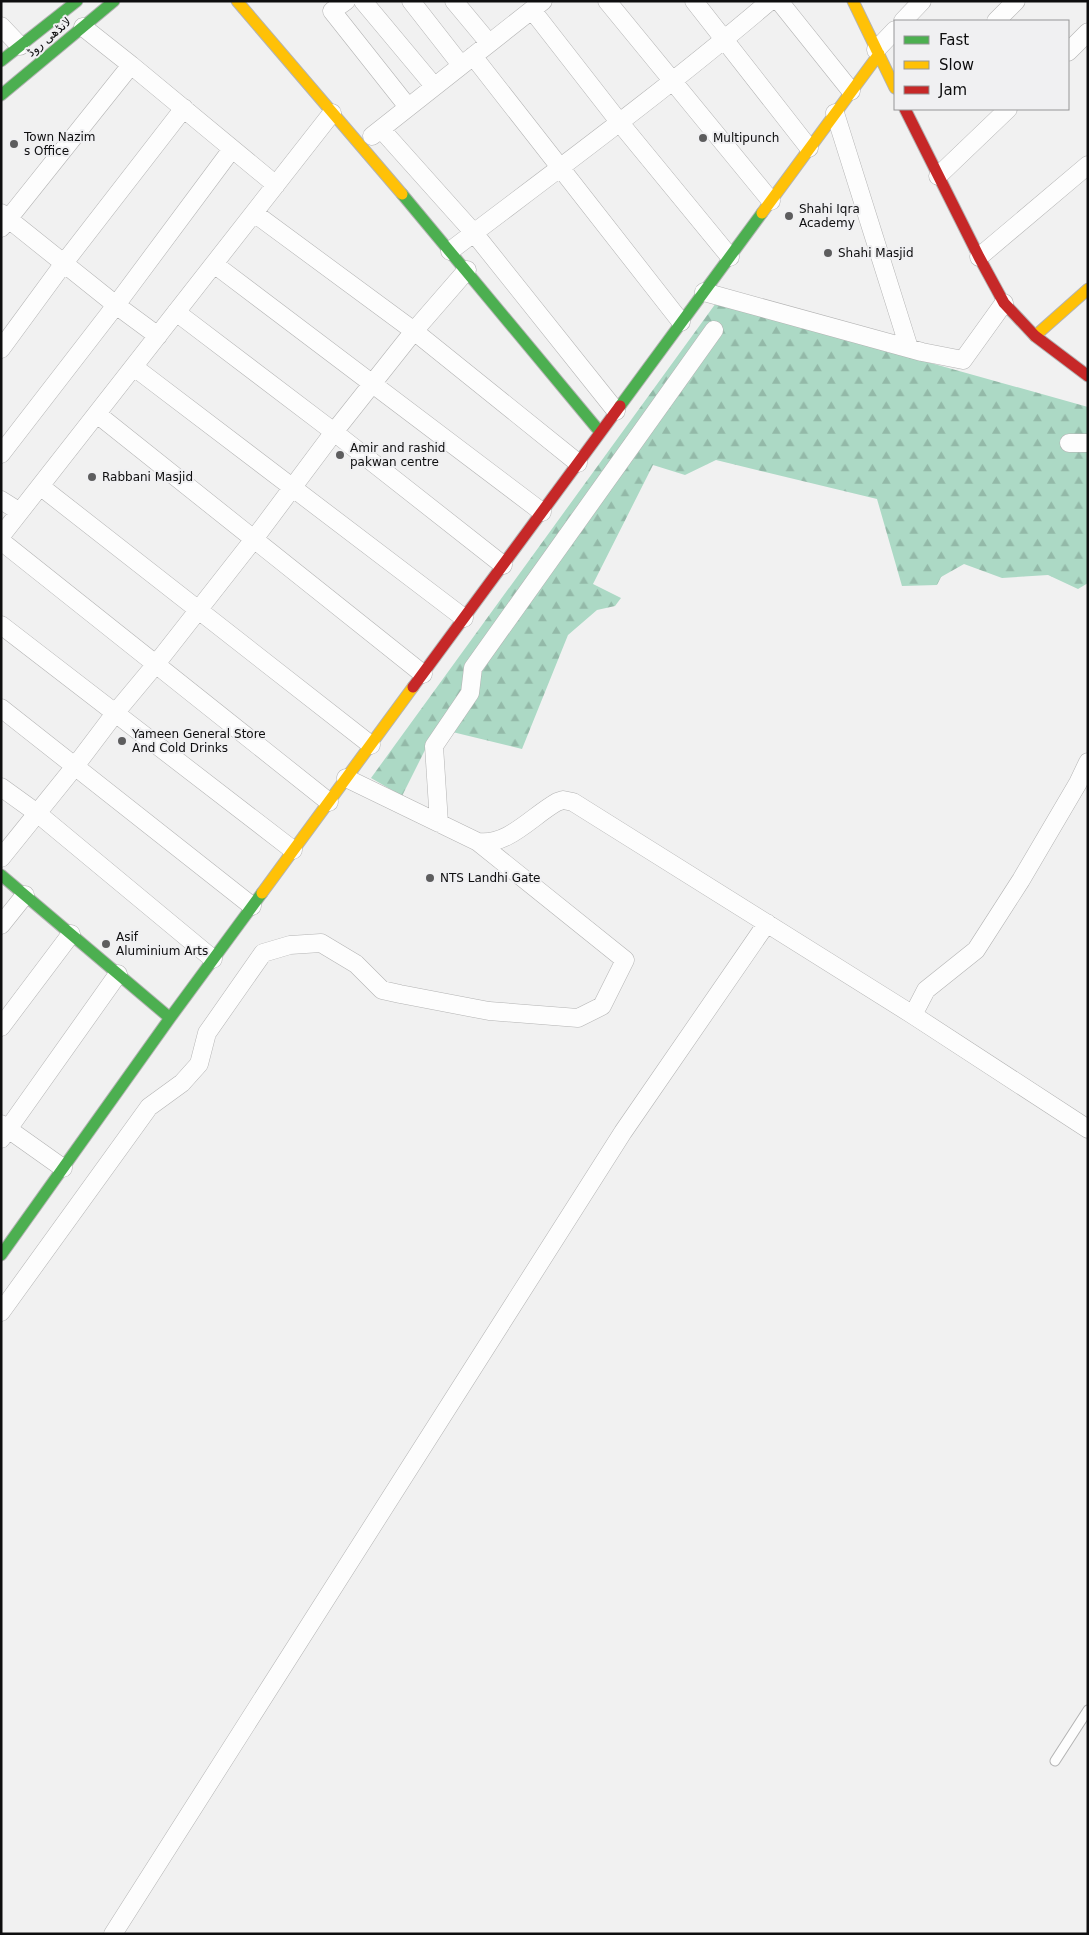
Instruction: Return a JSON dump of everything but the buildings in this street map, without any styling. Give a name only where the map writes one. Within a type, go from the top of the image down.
[{"type":"street","name":"لانڈھی روڈ","points":[[1,95],[114,1]]},
{"type":"street","points":[[237,1],[467,270],[600,432]]},
{"type":"street","points":[[346,1],[332,11],[408,107]]},
{"type":"street","points":[[363,1],[434,86]]},
{"type":"street","points":[[411,1],[467,61],[561,168],[681,322]]},
{"type":"street","points":[[454,1],[489,43]]},
{"type":"street","points":[[606,1],[771,201]]},
{"type":"street","points":[[694,1],[809,148]]},
{"type":"street","points":[[450,251],[620,123],[725,40],[770,1]]},
{"type":"street","points":[[779,1],[851,91]]},
{"type":"street","points":[[853,1],[894,86]]},
{"type":"street","points":[[904,20],[922,1]]},
{"type":"street","points":[[997,20],[1016,1]]},
{"type":"street","name":"لانڈھی روڈ","points":[[1,61],[71,3]]},
{"type":"street","points":[[360,145],[537,5],[620,123],[730,257]]},
{"type":"street","points":[[1,26],[20,46]]},
{"type":"street","points":[[83,27],[276,185]]},
{"type":"street","points":[[1,1254],[213,959],[894,31]]},
{"type":"street","points":[[1069,51],[1088,32]]},
{"type":"street","points":[[131,65],[3,220],[64,263],[158,336]]},
{"type":"street","points":[[1,349],[64,263],[184,108]]},
{"type":"street","points":[[908,110],[938,176],[1004,303],[1035,336],[1088,376]]},
{"type":"street","points":[[938,176],[1007,110]]},
{"type":"street","points":[[1,536],[332,113]]},
{"type":"street","points":[[835,113],[909,348]]},
{"type":"street","points":[[381,129],[474,233],[616,411]]},
{"type":"street","points":[[1,454],[116,305],[232,149]]},
{"type":"street","points":[[979,257],[1088,165]]},
{"type":"street","points":[[254,213],[414,331],[578,462]]},
{"type":"street","points":[[214,264],[542,512]]},
{"type":"street","points":[[1,858],[254,539],[334,432],[414,331],[467,270]]},
{"type":"street","points":[[1035,336],[1088,289]]},
{"type":"street","points":[[704,292],[909,348],[963,360],[1004,303]]},
{"type":"street","points":[[176,312],[334,432],[503,565]]},
{"type":"street","points":[[439,823],[434,746],[470,693],[473,668],[714,330]]},
{"type":"street","points":[[134,367],[464,618]]},
{"type":"street","points":[[97,414],[423,674]]},
{"type":"street","points":[[1069,443],[1088,443]]},
{"type":"street","points":[[40,486],[371,745]]},
{"type":"street","points":[[1,500],[20,512]]},
{"type":"street","points":[[1,540],[329,802]]},
{"type":"street","points":[[1,625],[293,850]]},
{"type":"street","points":[[1,708],[76,765],[252,906]]},
{"type":"street","points":[[913,1015],[926,990],[976,950],[1078,784],[1088,762]]},
{"type":"street","points":[[1,1312],[149,1107],[182,1083],[199,1064],[206,1033],[263,953],[290,945],[321,942],[356,964],[382,990],[489,1012],[578,1018],[602,1006],[625,960],[478,842],[346,778]]},
{"type":"street","points":[[1,786],[37,813],[213,959]]},
{"type":"street","points":[[478,842],[486,843],[502,840],[557,802],[564,800],[573,802],[913,1015],[1088,1129]]},
{"type":"street","points":[[1,875],[170,1018]]},
{"type":"street","points":[[1,925],[25,895]]},
{"type":"street","points":[[113,1934],[624,1132],[767,924]]},
{"type":"street","points":[[1,1027],[70,934]]},
{"type":"street","points":[[63,1168],[4,1131],[118,974]]},
{"type":"lane","points":[[1055,1761],[1088,1710]]},
{"type":"green space","points":[[716,303],[1088,407],[1088,583],[1078,589],[1048,575],[1002,578],[964,564],[941,577],[937,585],[902,586],[877,499],[716,460],[685,475],[653,465],[593,584],[621,598],[615,606],[597,610],[568,635],[522,749],[436,728],[402,796],[371,778]]},
{"type":"traffic: fast","points":[[1,61],[77,1]]},
{"type":"traffic: fast","points":[[1,95],[114,1]]},
{"type":"traffic: fast","points":[[402,194],[600,432]]},
{"type":"traffic: fast","points":[[620,406],[762,213]]},
{"type":"traffic: fast","points":[[1,875],[170,1018]]},
{"type":"traffic: fast","points":[[1,1255],[170,1018],[262,893]]},
{"type":"traffic: slow","points":[[237,1],[402,194]]},
{"type":"traffic: slow","points":[[853,1],[894,86]]},
{"type":"traffic: slow","points":[[762,213],[879,54]]},
{"type":"traffic: slow","points":[[1035,336],[1088,289]]},
{"type":"traffic: slow","points":[[262,893],[413,687]]},
{"type":"traffic: jam","points":[[906,110],[1004,303],[1035,336],[1088,376]]},
{"type":"traffic: jam","points":[[413,687],[620,406]]},
{"type":"place","name":"Multipunch","points":[[703,138]]},
{"type":"place","name":"Town Nazim s Office","points":[[14,144]]},
{"type":"place","name":"Shahi Iqra Academy","points":[[789,216]]},
{"type":"place","name":"Shahi Masjid","points":[[828,253]]},
{"type":"place","name":"Amir and rashid pakwan centre","points":[[340,455]]},
{"type":"place","name":"Rabbani Masjid","points":[[92,477]]},
{"type":"place","name":"Yameen General Store And Cold Drinks","points":[[122,741]]},
{"type":"place","name":"NTS Landhi Gate","points":[[430,878]]},
{"type":"place","name":"Asif Aluminium Arts","points":[[106,944]]}]
